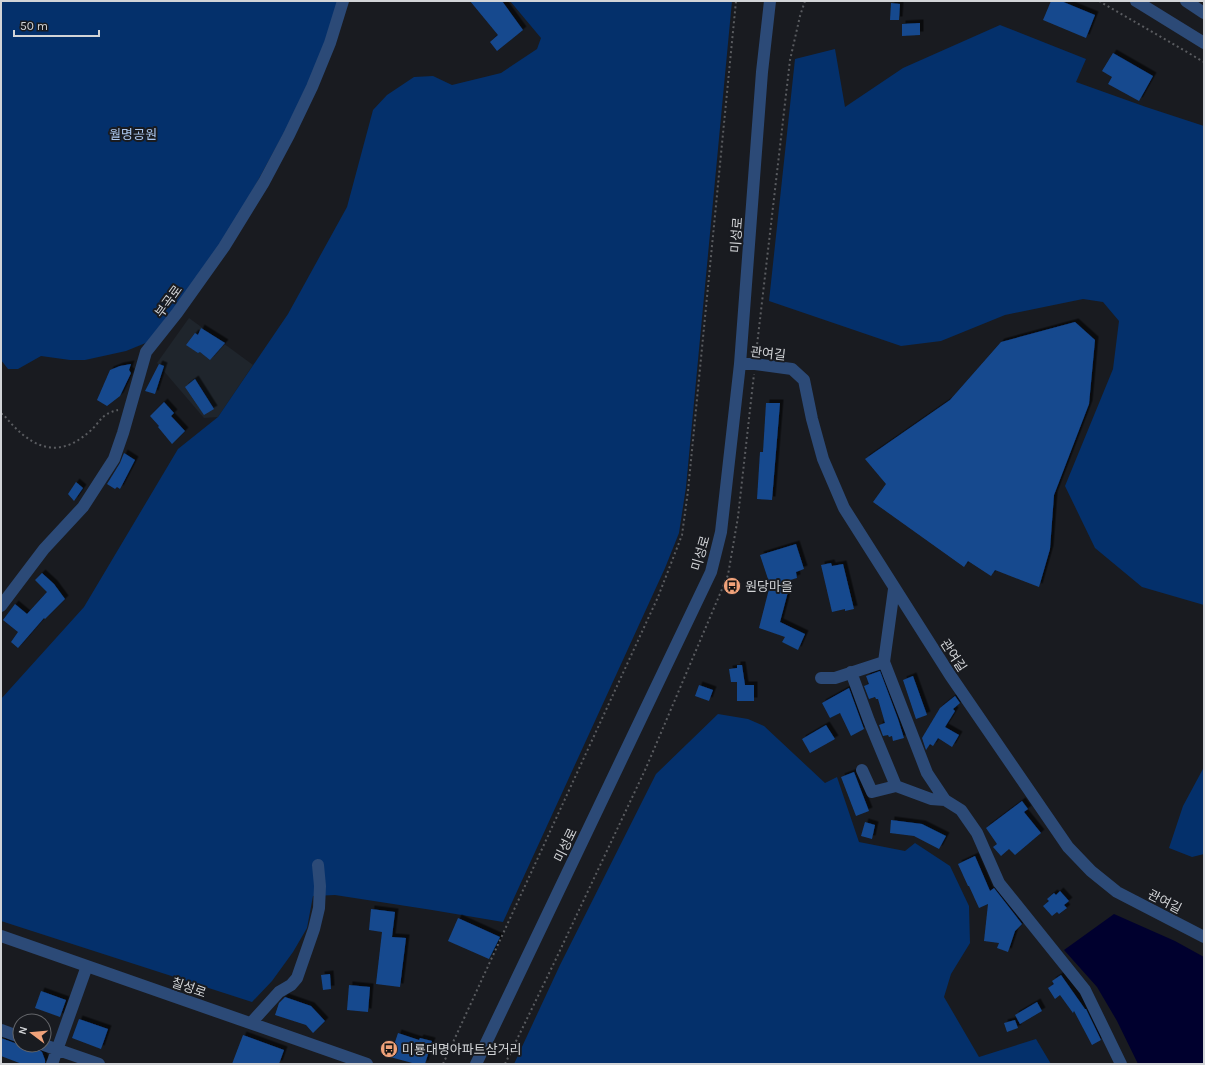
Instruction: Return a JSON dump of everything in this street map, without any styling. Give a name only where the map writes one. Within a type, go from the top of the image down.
[{"type":"street","name":"부곡로","points":[[1,606],[44,549],[83,507],[114,459],[146,352],[177,313],[224,247],[264,182],[312,87],[330,43],[343,1]]},
{"type":"street","name":"미성로","points":[[476,1064],[711,572],[721,532],[740,364],[762,72],[770,1]]},
{"type":"street","points":[[1136,1],[1204,42]]},
{"type":"street","points":[[1186,1],[1204,13]]},
{"type":"street","name":"관여길","points":[[740,364],[755,364],[792,369],[804,380],[812,419],[823,459],[844,508],[950,675],[1068,847],[1091,872],[1117,892],[1204,937]]},
{"type":"street","points":[[894,589],[884,662],[927,773],[945,800],[962,810],[977,833],[999,883],[1085,990],[1122,1064]]},
{"type":"street","points":[[821,678],[835,678],[884,662]]},
{"type":"street","points":[[851,672],[869,721],[896,786]]},
{"type":"street","points":[[862,770],[872,792],[896,786],[931,799],[945,800]]},
{"type":"street","points":[[251,1023],[279,992],[291,985],[297,978],[314,929],[319,908],[320,886],[318,865]]},
{"type":"street","name":"칠성로","points":[[1,936],[251,1023],[360,1063]]},
{"type":"street","points":[[52,1064],[87,966]]},
{"type":"street","points":[[1,1030],[12,1034]]},
{"type":"street","points":[[52,1047],[99,1064]]},
{"type":"path","points":[[443,1064],[658,597],[682,535],[688,491],[736,1]]},
{"type":"path","points":[[505,1064],[556,961],[646,768],[728,575],[738,517],[790,60],[805,1]]},
{"type":"path","points":[[1099,1],[1204,62]]},
{"type":"path","points":[[1,414],[3,414],[16,430],[37,445],[54,449],[73,444],[90,432],[107,412],[130,407]]},
{"type":"shaded area","points":[[189,318],[253,365],[218,417],[204,418],[157,363]]},
{"type":"shaded area","points":[[1114,914],[1175,941],[1204,957],[1204,1064],[1138,1064],[1117,1021],[1097,987],[1064,950]]},
{"type":"green space","name":"월명공원","points":[[1,1],[341,1],[327,43],[287,127],[249,197],[204,270],[153,340],[126,351],[85,360],[70,360],[41,356],[18,369],[8,369],[1,360]]},
{"type":"green space","points":[[510,1],[732,1],[686,487],[679,533],[665,568],[503,922],[335,895],[313,896],[307,928],[293,952],[272,981],[252,1002],[1,921],[1,699],[84,607],[178,449],[218,417],[288,314],[347,207],[373,110],[387,95],[414,77],[433,76],[452,85],[501,73],[537,49],[541,38]]},
{"type":"green space","points":[[1000,25],[1086,59],[1076,82],[1204,126],[1204,605],[1142,587],[1095,548],[1065,486],[1113,369],[1119,321],[1103,302],[1083,299],[1005,315],[941,341],[901,346],[769,301],[795,59],[835,49],[845,107],[903,68]]},
{"type":"green space","points":[[718,714],[748,719],[764,726],[825,783],[837,777],[859,842],[905,851],[915,843],[950,866],[969,906],[970,943],[951,974],[944,997],[979,1057],[1036,1039],[1051,1064],[514,1064],[560,965],[656,774]]},
{"type":"green space","points":[[1204,767],[1204,854],[1192,857],[1169,848],[1183,806]]},
{"type":"building","points":[[470,1],[502,1],[523,30],[497,51],[490,42],[498,35]]},
{"type":"building","points":[[1051,1],[1061,1],[1095,15],[1086,38],[1043,20]]},
{"type":"building","points":[[891,3],[900,4],[899,20],[890,20]]},
{"type":"building","points":[[920,23],[920,35],[902,36],[902,24]]},
{"type":"building","points":[[1113,53],[1153,76],[1139,101],[1108,84],[1112,77],[1102,71]]},
{"type":"building","points":[[1075,322],[1095,340],[1089,404],[1054,495],[1050,549],[1039,587],[995,570],[991,576],[968,561],[964,567],[873,502],[886,484],[865,459],[950,400],[1001,342]]},
{"type":"building","points":[[201,328],[225,343],[210,360],[200,352],[198,353],[186,345],[195,333],[198,335]]},
{"type":"building","points":[[131,364],[129,370],[131,373],[120,396],[107,406],[97,400],[110,370]]},
{"type":"building","points":[[159,364],[164,366],[155,394],[145,391]]},
{"type":"building","points":[[195,379],[214,409],[204,415],[185,387]]},
{"type":"building","points":[[164,402],[174,413],[171,416],[185,431],[172,444],[150,416]]},
{"type":"building","points":[[766,403],[780,403],[772,500],[757,499],[760,452],[763,452]]},
{"type":"building","points":[[124,453],[135,460],[120,489],[117,487],[115,489],[107,484],[120,463]]},
{"type":"building","points":[[76,482],[83,488],[74,501],[68,494]]},
{"type":"building","points":[[796,544],[804,569],[796,572],[797,578],[787,581],[789,588],[780,622],[805,634],[798,650],[782,642],[785,637],[759,628],[770,585],[760,555]]},
{"type":"building","points":[[831,563],[832,566],[843,564],[854,609],[845,611],[845,609],[832,612],[821,565]]},
{"type":"building","points":[[42,573],[54,584],[65,599],[45,619],[44,618],[18,648],[11,642],[18,632],[3,620],[15,604],[27,614],[47,592],[35,580]]},
{"type":"building","points":[[737,665],[742,665],[745,685],[754,685],[754,701],[737,701],[737,682],[731,682],[729,669],[737,668]]},
{"type":"building","points":[[880,671],[904,738],[893,741],[892,736],[883,736],[879,725],[885,723],[878,699],[875,697],[869,699],[864,686],[869,684],[866,676]]},
{"type":"building","points":[[913,676],[927,715],[916,719],[903,680]]},
{"type":"building","points":[[699,685],[713,690],[709,701],[695,696]]},
{"type":"building","points":[[849,688],[864,729],[851,736],[840,713],[830,718],[822,703]]},
{"type":"building","points":[[955,696],[960,703],[953,709],[955,711],[945,727],[959,735],[952,747],[938,738],[933,746],[930,744],[926,750],[922,738],[940,708]]},
{"type":"building","points":[[826,725],[835,739],[810,753],[802,739]]},
{"type":"building","points":[[854,772],[869,811],[856,816],[841,777]]},
{"type":"building","points":[[1022,801],[1028,809],[1024,812],[1041,833],[1015,855],[1009,849],[1001,856],[993,847],[997,844],[986,828]]},
{"type":"building","points":[[891,820],[922,824],[946,836],[939,849],[914,836],[890,833]]},
{"type":"building","points":[[865,822],[875,825],[872,839],[861,836]]},
{"type":"building","points":[[975,856],[990,891],[994,888],[1022,924],[1015,931],[1008,952],[997,948],[999,943],[984,941],[988,904],[979,908],[958,864]]},
{"type":"building","points":[[1060,891],[1069,901],[1064,905],[1067,908],[1059,914],[1057,912],[1052,916],[1043,906],[1049,901],[1047,899],[1054,893],[1056,895]]},
{"type":"building","points":[[371,909],[395,912],[392,937],[406,938],[400,987],[376,984],[382,932],[369,930]]},
{"type":"building","points":[[458,918],[500,937],[489,959],[448,941]]},
{"type":"building","points":[[330,974],[331,989],[323,990],[321,975]]},
{"type":"building","points":[[1061,975],[1086,1009],[1101,1040],[1092,1045],[1074,1011],[1073,1013],[1060,995],[1055,999],[1048,988],[1054,984],[1052,981]]},
{"type":"building","points":[[349,985],[370,987],[368,1012],[347,1010]]},
{"type":"building","points":[[41,991],[66,1000],[60,1017],[35,1008]]},
{"type":"building","points":[[285,997],[311,1006],[325,1021],[313,1033],[306,1025],[275,1015],[279,1003]]},
{"type":"building","points":[[1037,1002],[1042,1011],[1020,1024],[1015,1015]]},
{"type":"building","points":[[79,1019],[108,1029],[101,1049],[72,1038]]},
{"type":"building","points":[[1015,1020],[1018,1028],[1007,1032],[1004,1023]]},
{"type":"building","points":[[398,1033],[419,1040],[420,1038],[432,1041],[425,1064],[416,1064],[390,1057]]},
{"type":"building","points":[[243,1035],[284,1050],[279,1064],[232,1064]]},
{"type":"building","points":[[1,1038],[12,1042],[12,1053],[42,1053],[45,1064],[22,1064],[1,1056]]},
{"type":"place","name":"원당마을","points":[[732,586]]},
{"type":"place","name":"미룡대명아파트삼거리","points":[[389,1049]]}]
